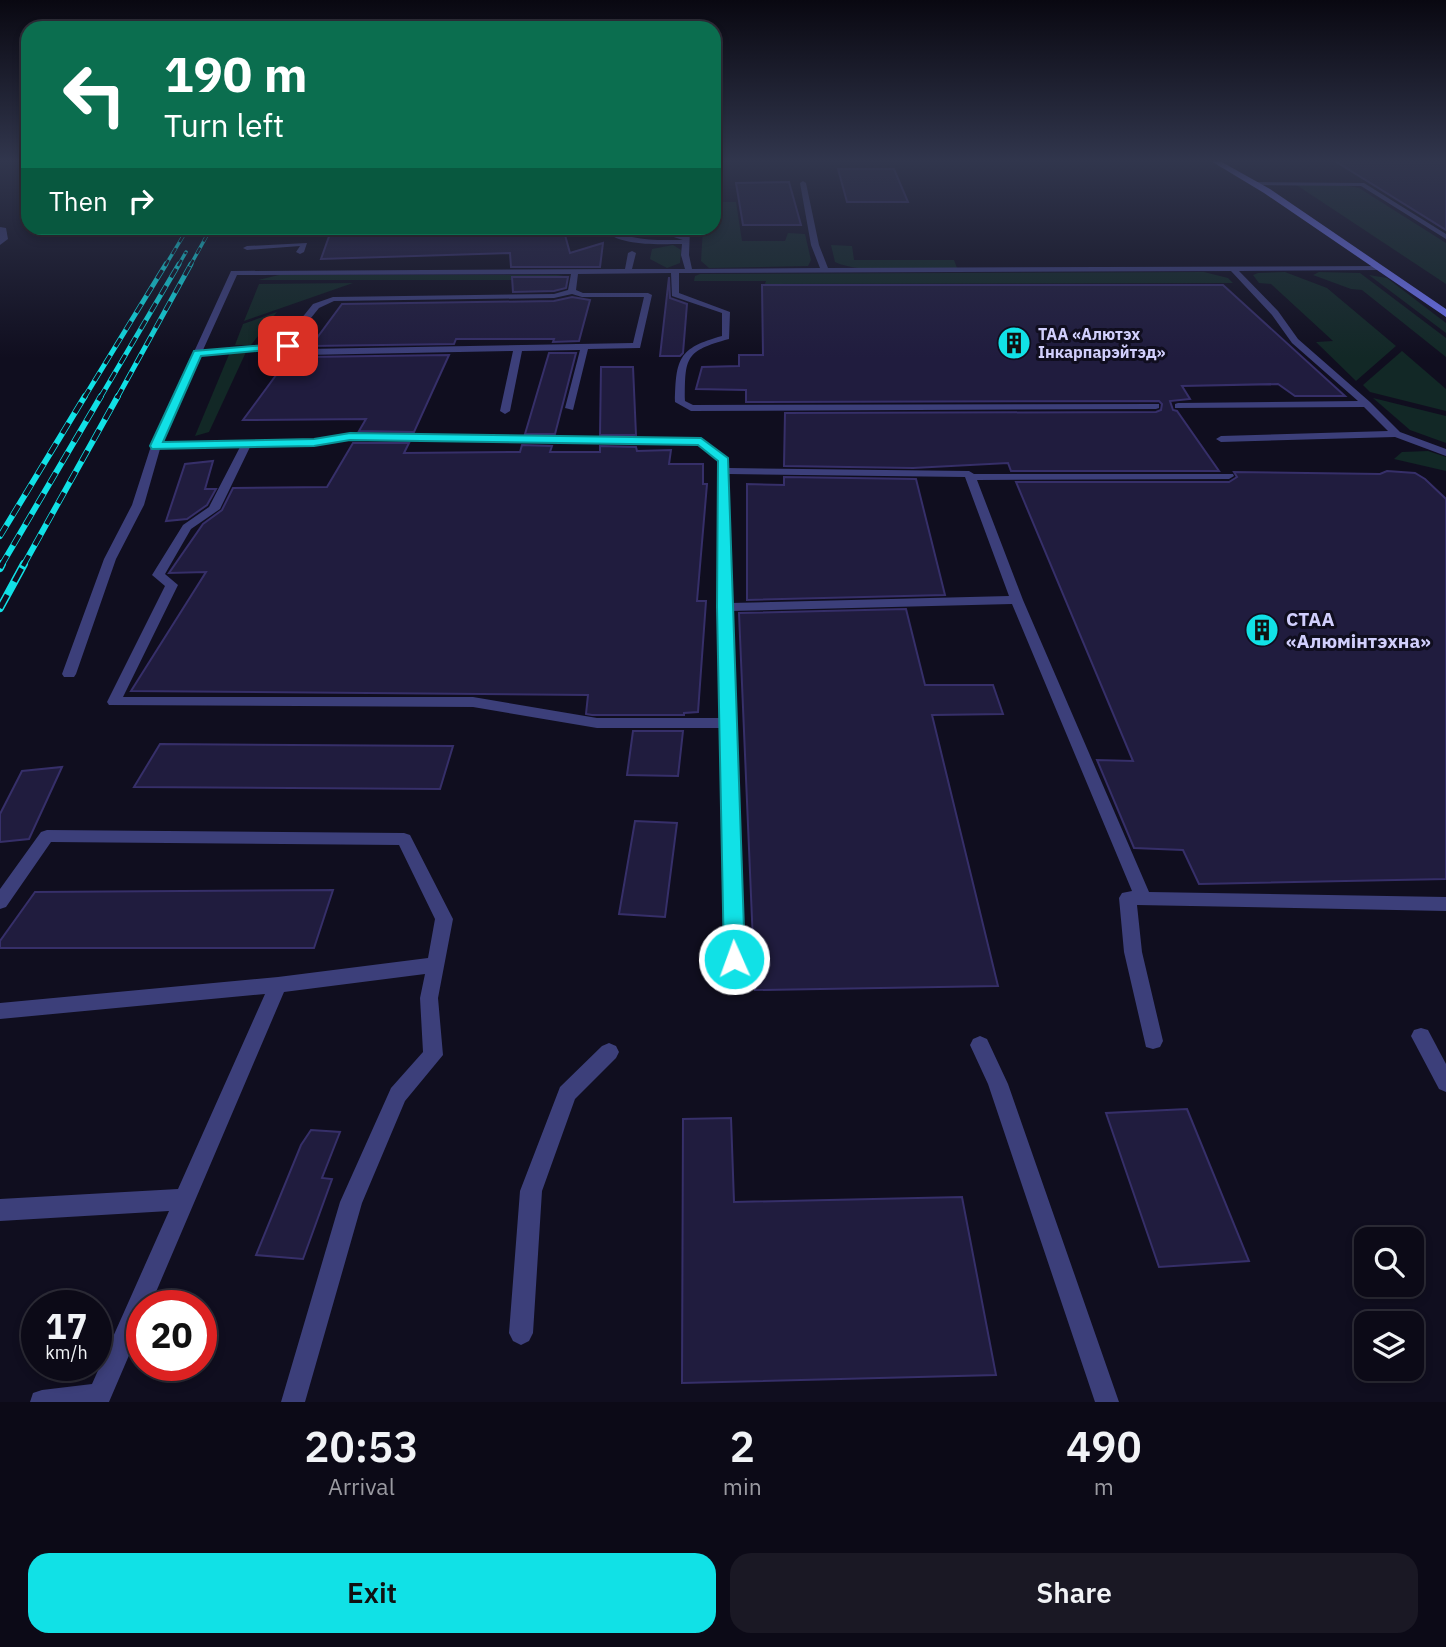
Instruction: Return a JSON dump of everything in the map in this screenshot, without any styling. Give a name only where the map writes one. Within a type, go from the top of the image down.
[{"type":"main road","points":[[1317,226],[1446,314]]},
{"type":"lane","points":[[811,226],[825,271]]},
{"type":"lane","points":[[1429,226],[1446,237]]},
{"type":"lane","points":[[0,229],[4,229],[5,239],[0,243]]},
{"type":"lane","points":[[616,235],[627,238],[686,240]]},
{"type":"lane","points":[[671,235],[686,240]]},
{"type":"lane","points":[[686,235],[689,271]]},
{"type":"lane","points":[[247,248],[305,244],[300,252]]},
{"type":"lane","points":[[628,272],[632,253]]},
{"type":"lane","points":[[69,674],[110,559],[138,505],[156,446],[234,273],[1379,268]]},
{"type":"lane","points":[[1234,270],[1275,313],[1295,341],[1367,404],[1396,434]]},
{"type":"lane","points":[[675,271],[675,294],[726,312],[726,337],[696,345],[681,364],[680,402],[691,408],[1156,406]]},
{"type":"lane","points":[[572,291],[575,272]]},
{"type":"lane","points":[[197,353],[288,346],[305,352],[637,346],[648,295],[582,295],[572,291],[554,296],[333,299],[316,306],[285,345],[288,346]]},
{"type":"lane","points":[[570,408],[585,346]]},
{"type":"lane","points":[[505,411],[518,348]]},
{"type":"lane","points":[[1178,406],[1367,404]]},
{"type":"lane","points":[[1221,439],[1396,434],[1446,453]]},
{"type":"lane","points":[[156,446],[314,442],[350,437],[701,442],[724,460],[724,607],[734,959]]},
{"type":"lane","points":[[247,443],[214,509],[187,527],[158,575],[172,585],[114,702],[473,702],[597,723],[727,723]]},
{"type":"lane","points":[[724,471],[969,474],[1017,600],[1143,898]]},
{"type":"lane","points":[[970,477],[1229,476]]},
{"type":"lane","points":[[724,607],[1017,600]]},
{"type":"lane","points":[[0,902],[47,836],[404,839],[444,919],[429,998],[433,1055],[398,1095],[351,1202],[293,1402]]},
{"type":"lane","points":[[1153,1041],[1133,952],[1128,898],[1446,904]]},
{"type":"lane","points":[[0,1012],[278,985],[436,965]]},
{"type":"lane","points":[[42,1402],[99,1396],[278,985]]},
{"type":"lane","points":[[1420,1036],[1446,1083]]},
{"type":"lane","points":[[980,1045],[998,1084],[1107,1402]]},
{"type":"lane","points":[[521,1333],[531,1191],[567,1093],[609,1052]]},
{"type":"lane","points":[[0,1210],[185,1199]]},
{"type":"green space","points":[[721,226],[740,226],[742,241],[785,241],[788,233],[805,234],[811,260],[808,266],[709,268],[701,261],[703,235],[721,235]]},
{"type":"green space","points":[[1359,226],[1420,226],[1446,243],[1446,284]]},
{"type":"green space","points":[[673,245],[681,250],[680,263],[667,268],[650,259],[652,249]]},
{"type":"green space","points":[[831,245],[852,246],[854,260],[954,260],[957,268],[877,270],[847,266],[835,262]]},
{"type":"green space","points":[[1204,272],[1228,278],[1233,283],[765,284],[766,281],[694,281],[695,276],[700,274]]},
{"type":"green space","points":[[1285,272],[1327,288],[1396,346],[1356,381],[1316,342],[1333,341],[1271,284],[1259,283],[1253,275]]},
{"type":"green space","points":[[1319,272],[1360,273],[1446,338],[1446,357],[1362,290],[1351,289],[1313,275]]},
{"type":"green space","points":[[279,275],[557,275],[564,276],[566,280],[258,280]]},
{"type":"green space","points":[[1369,275],[1387,278],[1446,323],[1446,333]]},
{"type":"green space","points":[[353,283],[244,321],[259,284]]},
{"type":"green space","points":[[277,312],[251,345],[235,345],[243,324]]},
{"type":"green space","points":[[1402,351],[1446,389],[1446,411],[1370,392],[1363,385]]},
{"type":"green space","points":[[230,352],[246,352],[209,432],[195,436]]},
{"type":"green space","points":[[1373,398],[1446,416],[1446,443],[1410,430]]},
{"type":"green space","points":[[1428,451],[1446,457],[1446,471],[1394,459],[1402,452]]},
{"type":"building","points":[[330,235],[565,235],[570,253],[603,243],[600,267],[511,267],[510,253],[321,259]]},
{"type":"building","points":[[512,277],[568,277],[566,288],[513,292]]},
{"type":"building","points":[[669,277],[670,298],[687,304],[683,353],[680,356],[660,356]]},
{"type":"building","name":"ТАА «Алютэх Інкарпарэйтэд»","points":[[762,285],[1223,285],[1345,396],[1295,396],[1278,384],[1182,386],[1190,399],[1170,401],[1173,410],[1177,411],[1219,471],[1011,471],[1008,463],[913,468],[784,466],[785,413],[1156,412],[1161,410],[1162,404],[1159,401],[746,402],[746,390],[696,389],[702,367],[739,366],[739,355],[763,355]]},
{"type":"building","points":[[572,297],[590,300],[579,341],[456,339],[454,344],[311,346],[342,304],[554,301]]},
{"type":"building","points":[[549,353],[576,353],[555,434],[525,434]]},
{"type":"building","points":[[449,355],[414,432],[359,431],[366,419],[243,420],[285,363],[299,362],[303,357]]},
{"type":"building","points":[[601,367],[633,367],[636,435],[600,435]]},
{"type":"building","points":[[353,443],[409,443],[404,453],[520,452],[522,445],[552,446],[550,452],[600,452],[600,446],[636,447],[637,451],[671,450],[669,464],[703,464],[703,484],[707,484],[697,601],[706,601],[698,712],[684,715],[592,715],[586,714],[588,695],[131,691],[206,572],[169,573],[203,524],[222,510],[233,488],[327,487]]},
{"type":"building","points":[[213,461],[205,489],[216,489],[207,505],[187,519],[166,521],[185,464]]},
{"type":"building","name":"СТАА «Алюмінтэхна»","points":[[1387,471],[1415,473],[1446,499],[1446,879],[1199,884],[1183,850],[1134,848],[1097,760],[1133,761],[1016,482],[1229,482],[1237,477],[1234,472],[1380,474]]},
{"type":"building","points":[[784,477],[916,479],[945,595],[747,600],[747,484],[784,485]]},
{"type":"building","points":[[906,609],[925,685],[993,685],[1003,714],[932,715],[998,986],[755,990],[739,613]]},
{"type":"building","points":[[633,731],[683,731],[678,776],[627,775]]},
{"type":"building","points":[[160,744],[453,746],[440,789],[134,787]]},
{"type":"building","points":[[62,767],[29,839],[0,842],[0,814],[22,771]]},
{"type":"building","points":[[635,821],[677,823],[665,917],[619,914]]},
{"type":"building","points":[[333,890],[314,948],[0,948],[0,941],[35,892]]},
{"type":"building","points":[[1187,1109],[1249,1261],[1159,1267],[1106,1113]]},
{"type":"building","points":[[731,1118],[734,1202],[962,1197],[996,1375],[682,1383],[683,1119]]},
{"type":"building","points":[[311,1130],[340,1132],[322,1178],[332,1179],[303,1259],[256,1255],[301,1145]]},
{"type":"railway","points":[[165,266],[184,235]]},
{"type":"railway","points":[[190,266],[207,235]]},
{"type":"railway","points":[[178,266],[186,252]]},
{"type":"railway","points":[[84,398],[166,264]]},
{"type":"railway","points":[[100,398],[179,264]]},
{"type":"railway","points":[[117,398],[191,264]]},
{"type":"railway","points":[[0,536],[85,396]]},
{"type":"railway","points":[[1,566],[101,396]]},
{"type":"railway","points":[[23,566],[118,396]]},
{"type":"railway","points":[[0,608],[24,564]]},
{"type":"place","name":"ТАА «Алютэх Інкарпарэйтэд»","points":[[1014,343]]},
{"type":"place","name":"СТАА «Алюмінтэхна»","points":[[1262,630]]},
{"type":"route","points":[[288,346],[197,353],[156,446],[314,442],[350,437],[701,442],[724,460],[724,607],[734,959]]}]
